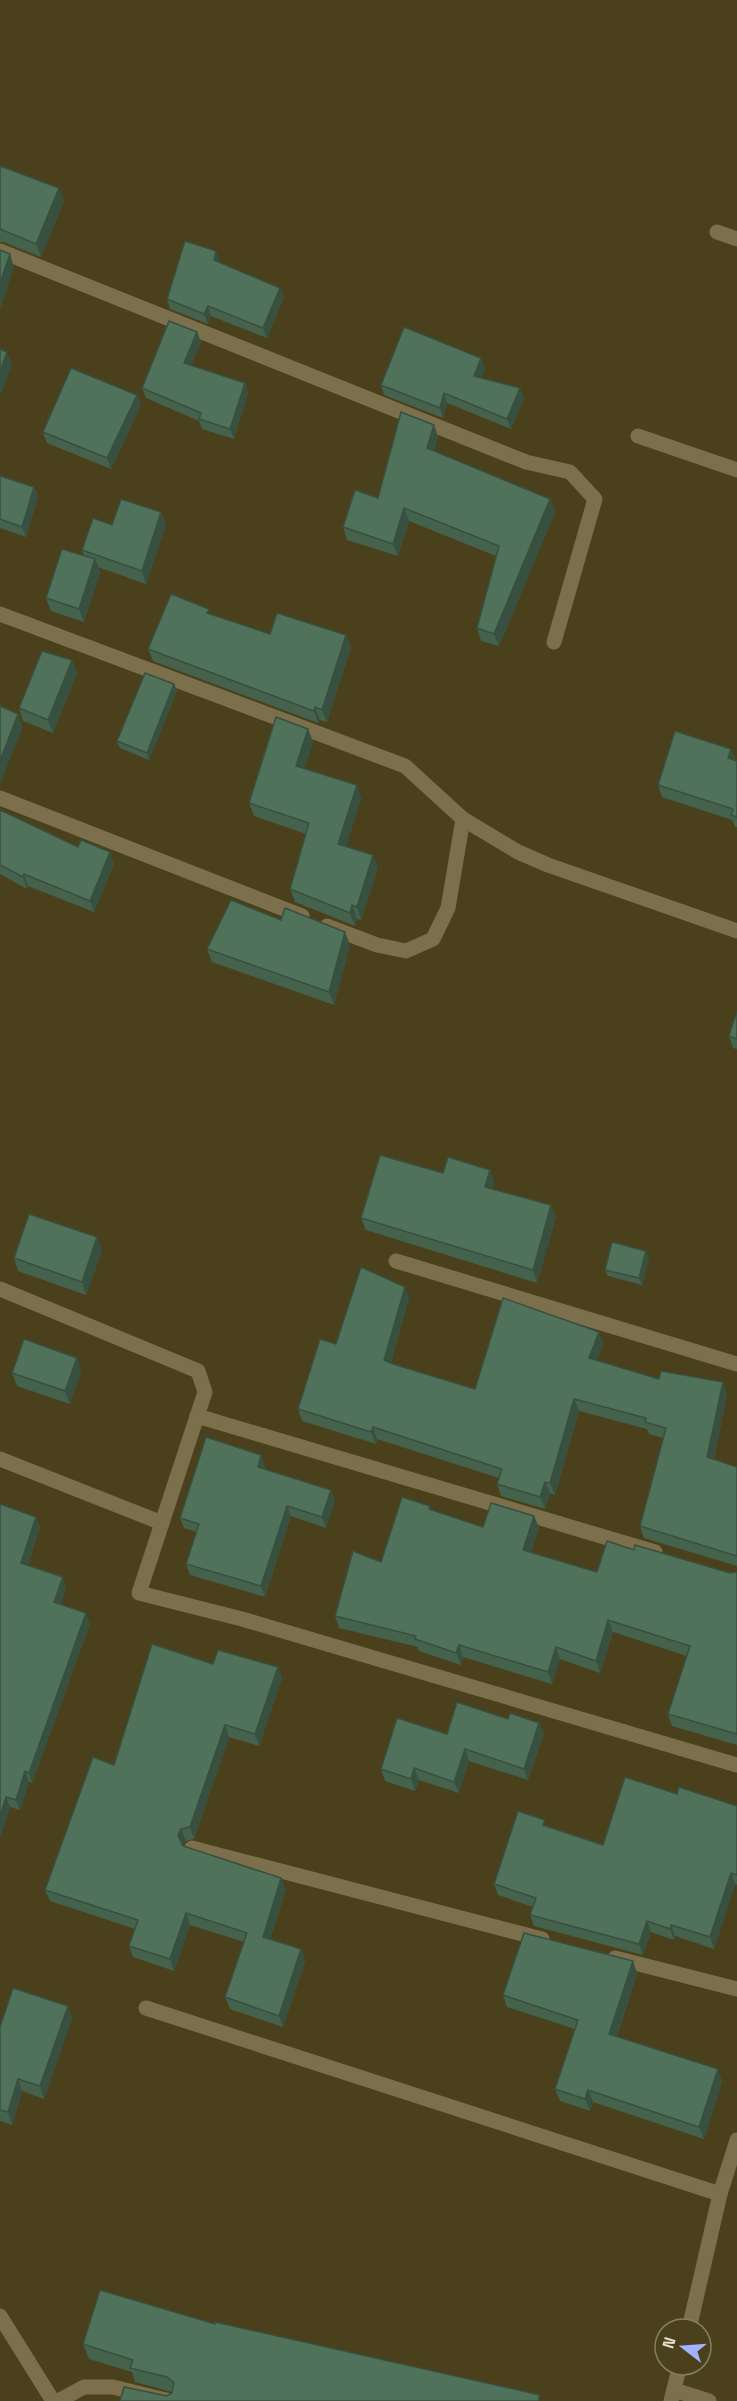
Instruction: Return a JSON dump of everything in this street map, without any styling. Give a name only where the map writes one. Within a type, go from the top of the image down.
[{"type":"street","points":[[717,232],[737,239]]},
{"type":"street","points":[[0,251],[526,462],[570,472],[595,498],[554,642]]},
{"type":"street","points":[[638,436],[737,470]]},
{"type":"street","points":[[0,614],[405,766],[463,819],[518,852],[548,865],[737,931]]},
{"type":"street","points":[[0,798],[376,945],[406,951],[433,939],[448,908],[463,819]]},
{"type":"street","points":[[396,1261],[737,1364]]},
{"type":"street","points":[[0,1289],[198,1371],[205,1392],[139,1593],[243,1619],[737,1765]]},
{"type":"street","points":[[197,1416],[668,1556]]},
{"type":"street","points":[[0,1459],[162,1523]]},
{"type":"street","points":[[192,1848],[551,1941]]},
{"type":"street","points":[[598,1953],[737,1989]]},
{"type":"street","points":[[146,2008],[720,2194]]},
{"type":"street","points":[[691,2317],[720,2194],[737,2140]]},
{"type":"street","points":[[0,2316],[53,2401]]},
{"type":"street","points":[[677,2377],[673,2396],[709,2401]]},
{"type":"street","points":[[58,2401],[84,2387],[113,2387],[170,2401]]},
{"type":"building","points":[[0,166],[59,188],[36,244],[0,229]]},
{"type":"building","points":[[185,241],[216,251],[214,260],[280,288],[263,328],[208,306],[204,314],[167,299]]},
{"type":"building","points":[[0,250],[10,254],[0,283]]},
{"type":"building","points":[[169,321],[197,332],[184,363],[245,383],[230,429],[199,419],[201,413],[142,388]]},
{"type":"building","points":[[404,327],[481,358],[474,376],[520,388],[507,419],[444,393],[440,408],[381,385]]},
{"type":"building","points":[[0,349],[7,352],[0,371]]},
{"type":"building","points":[[71,368],[137,395],[107,458],[43,432]]},
{"type":"building","points":[[401,412],[434,425],[427,448],[550,499],[494,634],[477,628],[499,546],[404,508],[393,544],[343,527],[355,490],[378,498]]},
{"type":"building","points":[[0,476],[34,487],[22,527],[0,519]]},
{"type":"building","points":[[121,499],[161,512],[142,571],[82,550],[93,518],[112,525]]},
{"type":"building","points":[[62,549],[95,559],[79,609],[46,598]]},
{"type":"building","points":[[171,594],[209,609],[207,613],[270,634],[277,613],[346,635],[322,710],[315,707],[314,711],[148,649]]},
{"type":"building","points":[[42,651],[72,660],[48,720],[19,708]]},
{"type":"building","points":[[145,673],[174,684],[147,753],[117,741]]},
{"type":"building","points":[[0,706],[18,714],[0,761]]},
{"type":"building","points":[[276,717],[308,729],[296,766],[357,785],[338,844],[373,855],[357,907],[352,905],[350,913],[290,889],[309,823],[249,803]]},
{"type":"building","points":[[675,731],[731,749],[728,758],[737,761],[737,817],[731,815],[733,809],[658,785]]},
{"type":"building","points":[[0,810],[78,847],[81,840],[110,852],[90,901],[24,874],[23,877],[0,865]]},
{"type":"building","points":[[231,900],[281,920],[285,908],[345,932],[329,992],[207,949]]},
{"type":"building","points":[[737,1011],[737,1039],[729,1036]]},
{"type":"building","points":[[380,1155],[443,1173],[448,1157],[490,1170],[485,1187],[551,1205],[533,1270],[361,1218]]},
{"type":"building","points":[[29,1214],[97,1237],[82,1282],[14,1258]]},
{"type":"building","points":[[612,1242],[646,1251],[639,1278],[605,1270]]},
{"type":"building","points":[[361,1267],[405,1287],[384,1360],[393,1364],[475,1389],[503,1298],[599,1332],[589,1358],[659,1379],[661,1371],[723,1382],[707,1457],[737,1467],[737,1556],[640,1526],[666,1428],[645,1422],[646,1418],[574,1399],[550,1483],[545,1482],[540,1497],[497,1484],[502,1469],[373,1427],[371,1432],[298,1409],[320,1339],[336,1344]]},
{"type":"building","points":[[24,1339],[77,1358],[65,1391],[12,1373]]},
{"type":"building","points":[[206,1437],[261,1455],[258,1467],[331,1490],[322,1517],[287,1506],[261,1586],[186,1564],[199,1524],[180,1518]]},
{"type":"building","points":[[402,1497],[430,1506],[429,1509],[483,1527],[491,1503],[534,1516],[523,1550],[597,1572],[607,1541],[634,1550],[635,1545],[730,1573],[737,1572],[737,1734],[668,1714],[690,1646],[608,1620],[596,1661],[556,1647],[548,1672],[459,1645],[456,1653],[415,1639],[416,1636],[335,1616],[353,1551],[381,1562]]},
{"type":"building","points":[[0,1504],[36,1517],[21,1563],[63,1577],[54,1602],[86,1613],[29,1773],[25,1771],[16,1800],[6,1797],[0,1816]]},
{"type":"building","points":[[152,1644],[213,1664],[218,1650],[278,1667],[255,1734],[225,1725],[190,1827],[181,1829],[178,1835],[183,1846],[281,1878],[263,1937],[301,1949],[279,2016],[225,1997],[247,1933],[186,1913],[170,1959],[129,1946],[138,1920],[45,1890],[93,1757],[114,1765]]},
{"type":"building","points":[[457,1702],[508,1719],[510,1713],[539,1723],[524,1769],[465,1749],[454,1782],[414,1768],[411,1779],[381,1769],[397,1718],[447,1734]]},
{"type":"building","points":[[625,1777],[677,1794],[679,1787],[737,1806],[737,1875],[731,1873],[710,1937],[671,1925],[670,1929],[647,1921],[639,1944],[530,1915],[536,1898],[494,1884],[518,1811],[545,1820],[543,1825],[603,1845]]},
{"type":"building","points":[[524,1933],[633,1961],[609,2034],[718,2069],[699,2127],[588,2090],[585,2099],[555,2089],[578,2020],[503,1995]]},
{"type":"building","points":[[13,1988],[68,2006],[40,2086],[18,2079],[8,2112],[0,2110],[0,2027]]},
{"type":"building","points":[[100,2290],[215,2324],[215,2322],[540,2395],[538,2401],[120,2401],[124,2387],[167,2396],[172,2393],[174,2383],[167,2377],[130,2368],[133,2360],[83,2344]]}]
